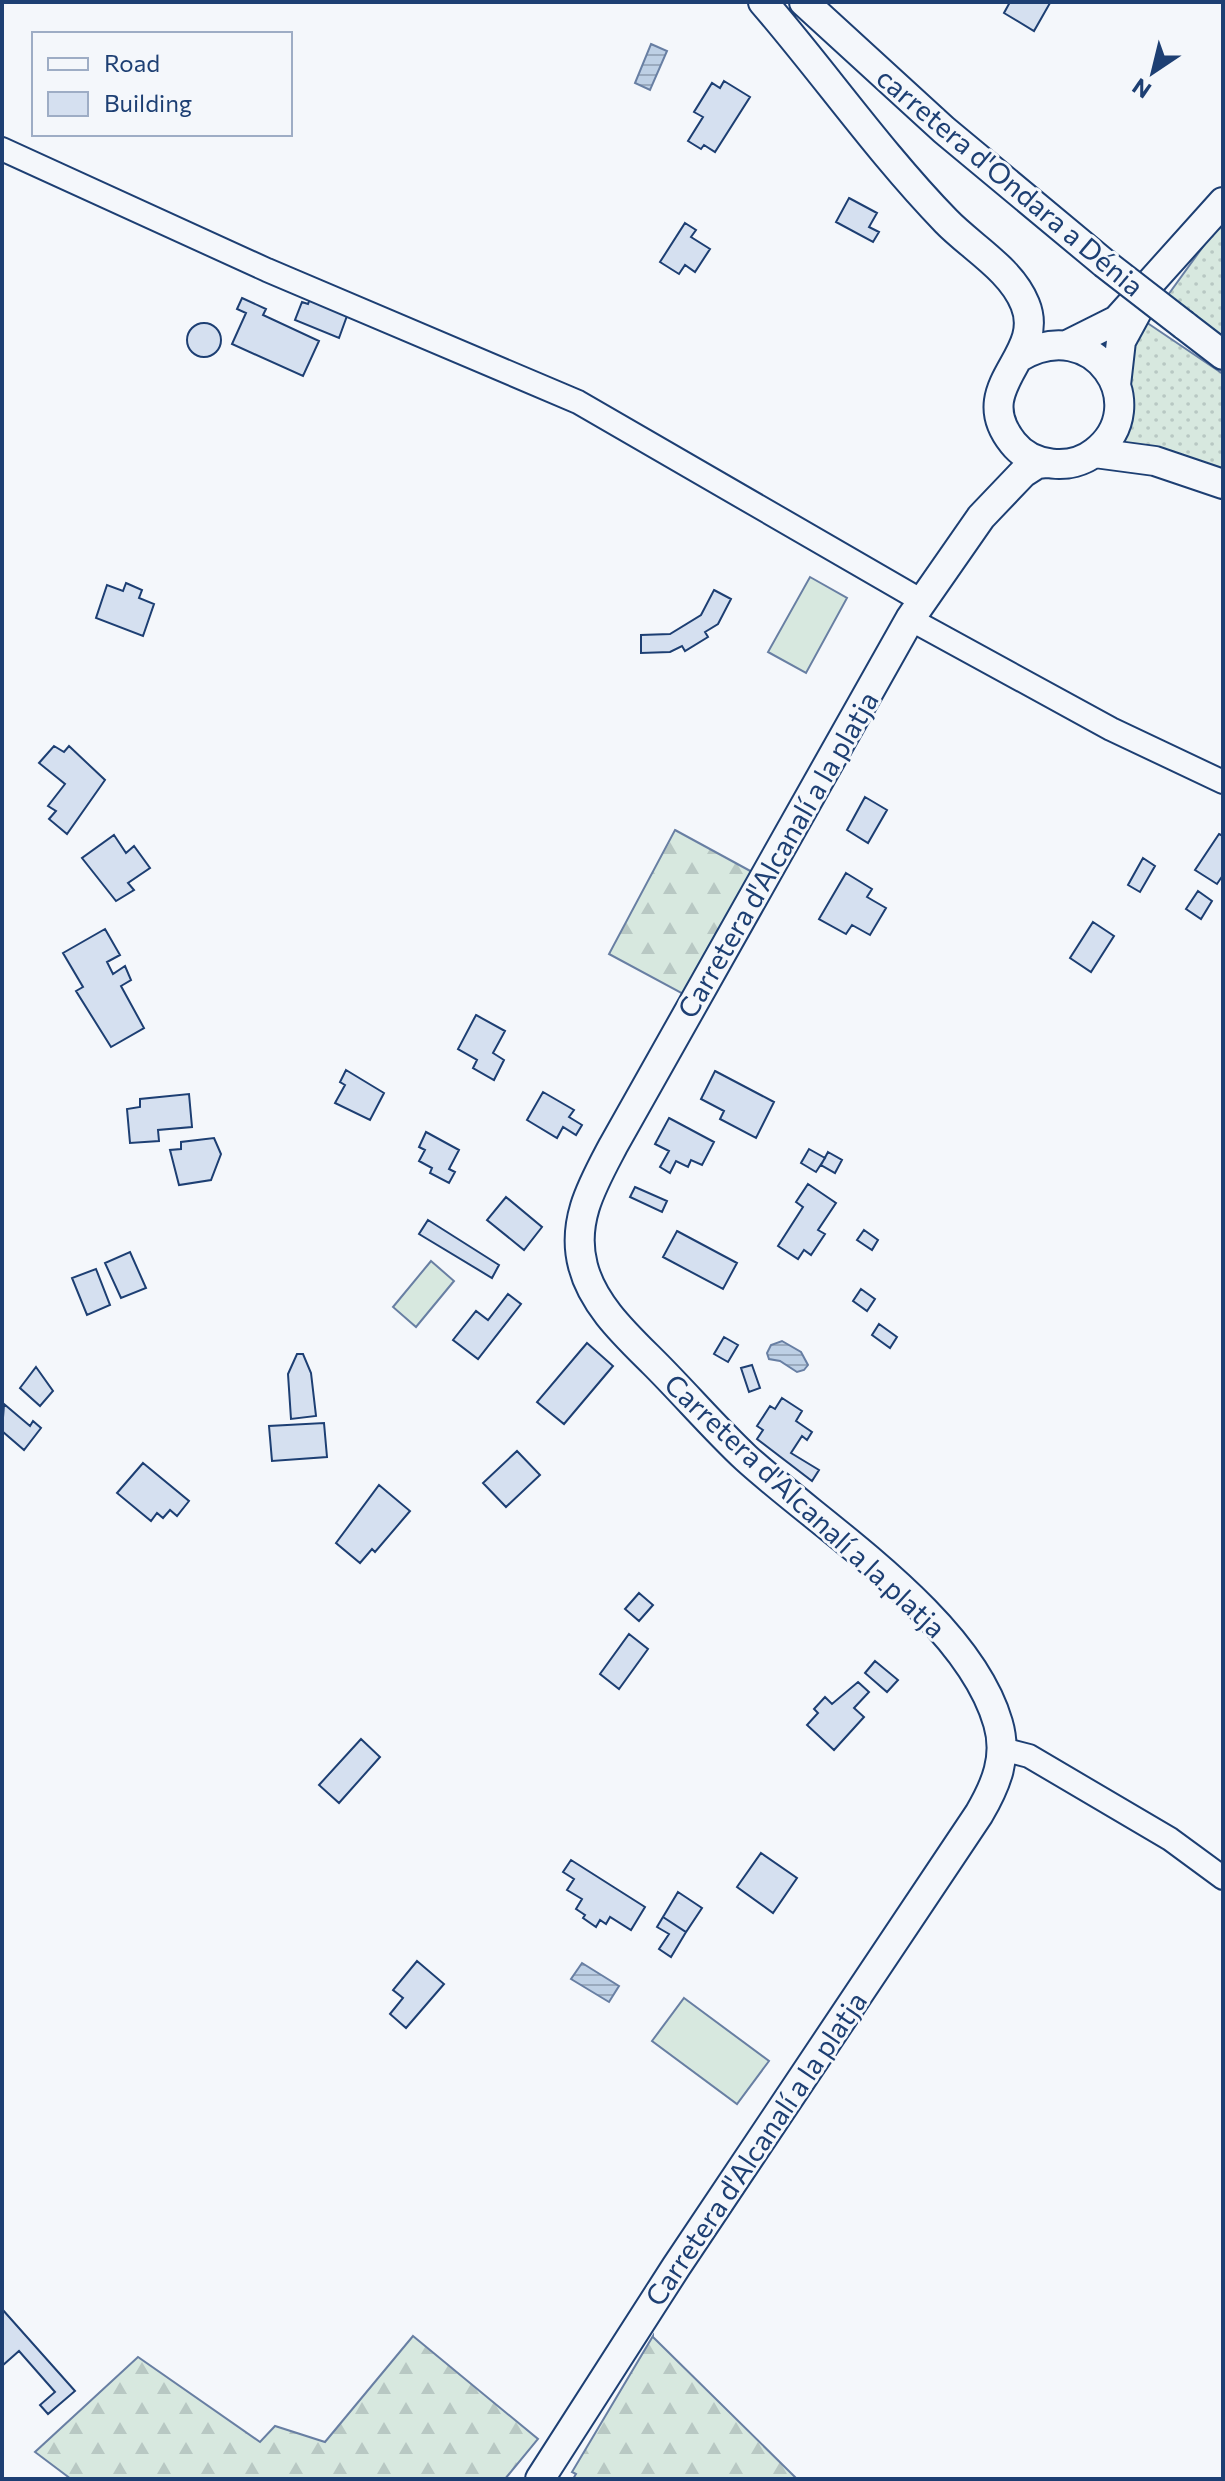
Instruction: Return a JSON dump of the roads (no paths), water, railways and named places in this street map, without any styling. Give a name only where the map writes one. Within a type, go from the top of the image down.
[{"type":"main road","points":[[763,2],[936,210],[1014,285],[1024,300],[1030,325],[1018,358],[1006,374],[999,393],[999,412],[1005,431],[1029,457],[1046,463],[1063,464],[1095,453],[1155,461],[1223,484]]},
{"type":"main road","name":"carretera d'Ondara a Dénia","points":[[804,2],[934,121],[1104,263],[1223,355]]},
{"type":"main road","points":[[1069,344],[1117,320],[1223,202]]},
{"type":"main road","points":[[1095,453],[1108,439],[1117,422],[1119,403],[1116,385],[1121,341],[1160,274]]},
{"type":"main road","points":[[1018,358],[1051,344],[1069,344],[1089,351],[1106,366],[1116,385]]},
{"type":"main road","name":"Carretera d'Alcanalí a la platja","points":[[540,2479],[676,2267],[979,1814],[1001,1767],[998,1723],[987,1697],[952,1643],[878,1569],[739,1451],[631,1341],[593,1289],[583,1266],[579,1239],[582,1212],[613,1146],[916,610],[981,517],[1006,469],[1005,431]]},
{"type":"main road","name":"Carretera d'Alcanalí a la platja","points":[[981,517],[1023,473],[1046,463]]},
{"type":"street","points":[[2,149],[267,270],[578,402],[798,526],[916,610],[1111,729],[1223,782]]},
{"type":"street","points":[[1002,1749],[1029,1756],[1170,1839],[1223,1878]]},
{"type":"water","points":[[651,44],[667,51],[650,90],[635,83]]},
{"type":"water","points":[[782,1341],[801,1352],[808,1365],[804,1370],[797,1372],[780,1361],[769,1359],[767,1353],[771,1345]]},
{"type":"water","points":[[582,1963],[619,1986],[609,2002],[571,1979]]}]
